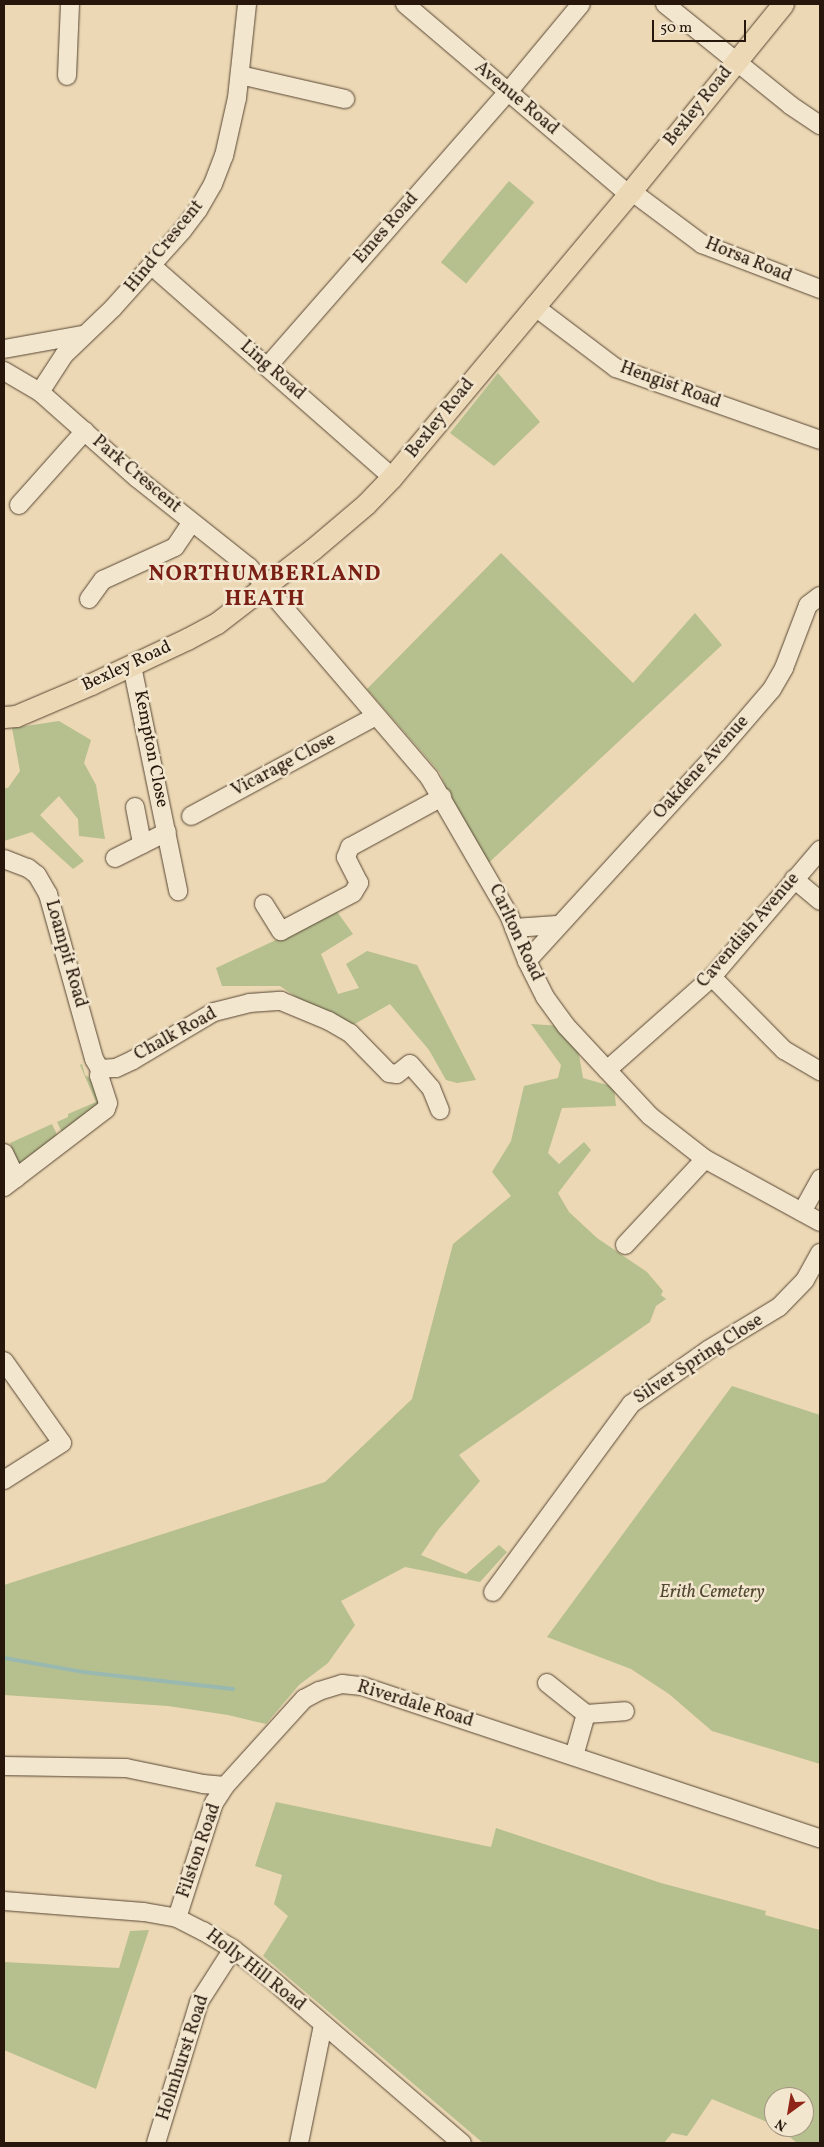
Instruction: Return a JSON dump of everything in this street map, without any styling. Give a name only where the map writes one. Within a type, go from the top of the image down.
[{"type":"main road","name":"Bexley Road","points":[[4,717],[16,716],[132,666],[217,623],[249,600],[264,585],[337,529],[392,477],[630,193],[783,4]]},
{"type":"street","points":[[67,76],[70,4]]},
{"type":"street","name":"Hind Crescent","points":[[40,392],[64,355],[82,335],[113,308],[152,266],[198,210],[213,184],[224,156],[240,75],[247,4]]},
{"type":"street","name":"Avenue Road","points":[[405,4],[630,193]]},
{"type":"street","name":"Emes Road","points":[[267,367],[508,92],[581,4]]},
{"type":"street","points":[[665,4],[737,59],[790,105],[820,125]]},
{"type":"street","points":[[240,75],[345,99]]},
{"type":"street","name":"Horsa Road","points":[[630,193],[702,244],[820,289]]},
{"type":"street","name":"Ling Road","points":[[152,266],[392,477]]},
{"type":"street","name":"Hengist Road","points":[[534,306],[616,368],[820,440]]},
{"type":"street","points":[[4,349],[82,335]]},
{"type":"street","name":"Park Crescent","points":[[4,371],[40,392],[192,522],[249,567],[264,585]]},
{"type":"street","points":[[19,505],[85,431]]},
{"type":"street","points":[[89,599],[103,580],[175,547],[192,522]]},
{"type":"street","name":"Carlton Road","points":[[264,585],[428,777],[442,797],[487,873],[545,997],[566,1026],[650,1116],[705,1158],[820,1222]]},
{"type":"street","name":"Oakdene Avenue","points":[[527,961],[717,753],[772,689],[784,668],[808,604],[820,596]]},
{"type":"street","name":"Kempton Close","points":[[132,666],[178,891]]},
{"type":"street","name":"Vicarage Close","points":[[191,816],[376,716]]},
{"type":"street","points":[[264,904],[281,931],[353,893],[359,883],[346,857],[350,847],[442,797]]},
{"type":"street","name":"Kempton Close","points":[[135,807],[142,844]]},
{"type":"street","name":"Kempton Close","points":[[116,858],[166,832]]},
{"type":"street","name":"Cavendish Avenue","points":[[607,1070],[712,977],[820,850]]},
{"type":"street","name":"Loampit Road","points":[[4,859],[28,868],[36,875],[48,894],[94,1060],[100,1070],[99,1076],[108,1103],[106,1109],[10,1182]]},
{"type":"street","points":[[794,879],[820,901]]},
{"type":"street","points":[[514,928],[558,925]]},
{"type":"street","points":[[712,977],[784,1050],[820,1071]]},
{"type":"street","name":"Chalk Road","points":[[100,1070],[116,1068],[132,1060],[214,1012],[250,1003],[281,1002],[329,1020],[350,1034],[388,1073],[397,1074],[410,1064],[431,1088],[440,1110]]},
{"type":"street","points":[[4,1152],[10,1182]]},
{"type":"street","points":[[625,1245],[705,1158]]},
{"type":"street","points":[[802,1212],[820,1179]]},
{"type":"street","name":"Silver Spring Close","points":[[493,1592],[631,1404],[708,1350],[779,1308],[805,1280],[820,1252]]},
{"type":"street","points":[[4,1361],[62,1443],[4,1480]]},
{"type":"street","points":[[547,1683],[586,1714],[625,1711]]},
{"type":"street","name":"Riverdale Road","points":[[226,1786],[304,1699],[319,1691],[342,1684],[362,1686],[820,1838]]},
{"type":"street","points":[[574,1756],[586,1714]]},
{"type":"street","points":[[4,1766],[126,1768],[226,1786]]},
{"type":"street","name":"Filston Road","points":[[177,1918],[214,1803],[226,1786]]},
{"type":"street","name":"Holly Hill Road","points":[[4,1901],[123,1909],[177,1918],[233,1949],[462,2143]]},
{"type":"street","name":"Holmhurst Road","points":[[156,2143],[199,2002],[233,1949]]},
{"type":"street","points":[[298,2143],[323,2025]]},
{"type":"green space","points":[[509,181],[534,202],[466,283],[441,262]]},
{"type":"green space","points":[[498,373],[540,422],[494,466],[450,433]]},
{"type":"green space","points":[[501,553],[633,683],[695,613],[722,645],[481,870],[440,773],[367,689]]},
{"type":"green space","points":[[59,721],[91,740],[84,763],[96,785],[105,839],[79,836],[78,819],[59,796],[40,815],[84,861],[73,869],[32,832],[4,841],[4,788],[8,788],[20,771],[12,728]]},
{"type":"green space","points":[[333,906],[353,934],[321,954],[338,994],[359,988],[346,964],[367,951],[417,965],[476,1080],[457,1083],[446,1080],[429,1050],[390,1004],[353,1025],[321,1014],[280,986],[222,986],[216,968],[278,939]]},
{"type":"green space","points":[[531,1024],[561,1026],[578,1049],[583,1078],[614,1087],[616,1106],[562,1108],[548,1153],[559,1164],[584,1142],[591,1150],[558,1193],[569,1212],[597,1238],[647,1272],[663,1291],[661,1295],[666,1299],[656,1306],[650,1322],[459,1455],[480,1481],[438,1530],[421,1555],[466,1574],[499,1545],[507,1552],[480,1582],[405,1567],[341,1601],[355,1625],[328,1663],[299,1685],[266,1724],[228,1715],[168,1706],[4,1695],[4,1585],[325,1482],[412,1399],[453,1244],[511,1196],[492,1172],[511,1141],[524,1086],[558,1078],[561,1065]]},
{"type":"green space","points":[[82,1064],[85,1075],[90,1078],[99,1102],[93,1114],[64,1136],[57,1122],[68,1117],[68,1114],[96,1102],[80,1065]]},
{"type":"green space","points":[[52,1124],[59,1139],[25,1165],[18,1165],[10,1143]]},
{"type":"green space","name":"Erith Cemetery","points":[[732,1386],[820,1415],[820,1764],[712,1731],[669,1694],[631,1669],[547,1637]]},
{"type":"green space","points":[[276,1802],[491,1847],[496,1828],[661,1883],[766,1911],[765,1915],[820,1930],[820,2143],[797,2143],[790,2137],[814,2137],[814,2087],[764,2087],[764,2121],[712,2099],[687,2136],[672,2133],[664,2143],[483,2143],[263,1956],[288,1916],[274,1904],[282,1875],[255,1866]]},
{"type":"green space","points":[[149,1930],[96,2089],[4,2050],[4,1962],[119,1968],[130,1931]]},
{"type":"waterway","points":[[4,1658],[83,1672],[233,1689]]},
{"type":"district","name":"NORTHUMBERLAND HEATH","points":[[265,586]]}]
